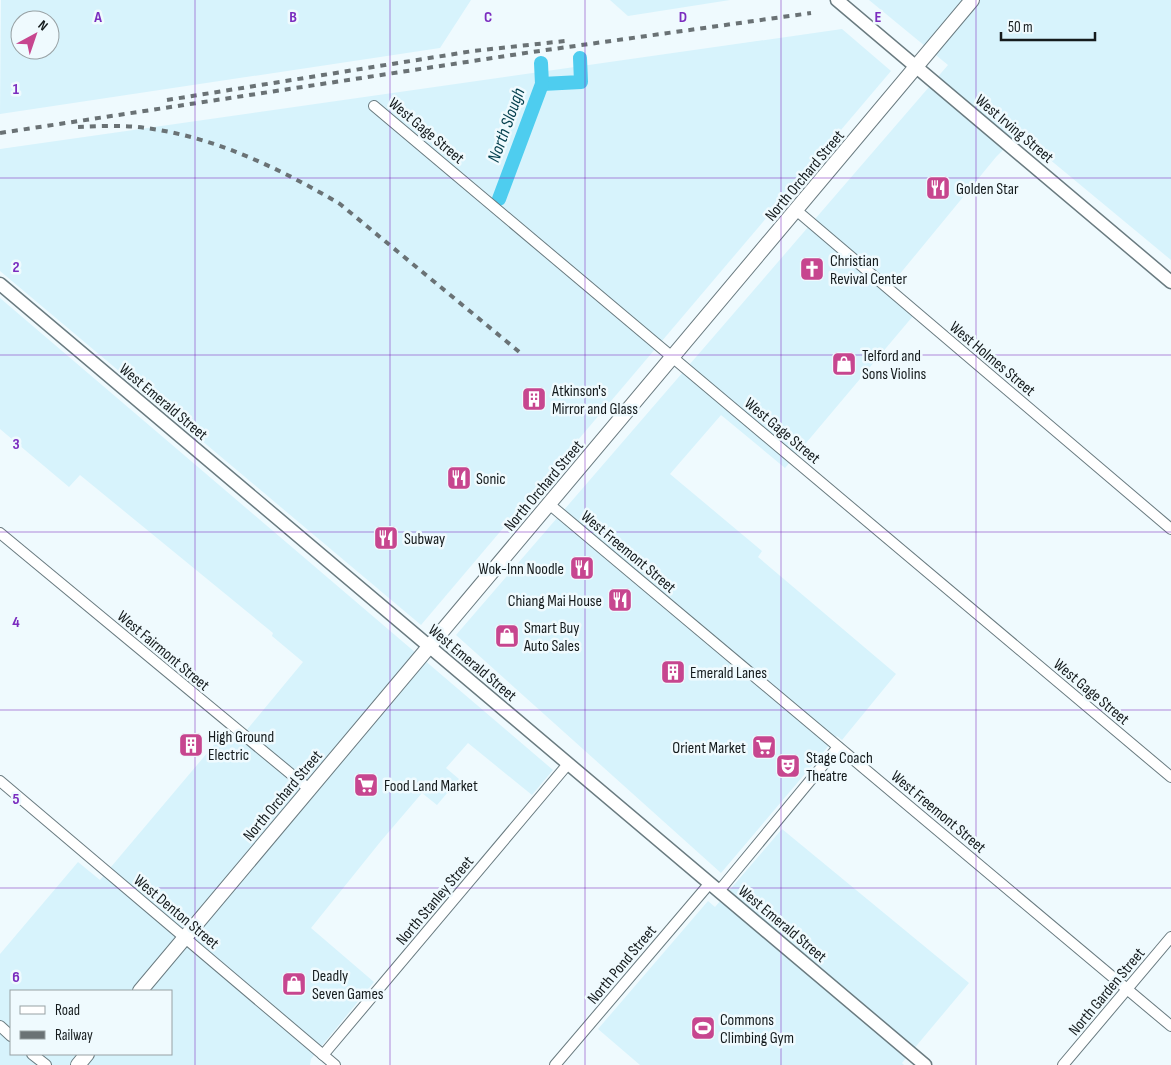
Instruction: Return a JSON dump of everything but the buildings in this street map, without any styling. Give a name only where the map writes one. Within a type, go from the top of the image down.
[{"type":"main road","name":"North Orchard Street","points":[[141,990],[972,0]]},
{"type":"main road","points":[[78,1065],[86,1055]]},
{"type":"street","name":"West Irving Street","points":[[837,0],[1171,282]]},
{"type":"street","name":"West Gage Street","points":[[374,106],[1171,777]]},
{"type":"street","name":"West Holmes Street","points":[[796,210],[1171,529]]},
{"type":"street","name":"West Emerald Street","points":[[0,284],[925,1065]]},
{"type":"street","name":"West Freemont Street","points":[[549,504],[1171,1026]]},
{"type":"street","name":"West Fairmont Street","points":[[0,533],[309,789]]},
{"type":"street","name":"North Pond Street","points":[[555,1065],[838,747]]},
{"type":"street","name":"North Stanley Street","points":[[323,1055],[568,764]]},
{"type":"street","name":"West Denton Street","points":[[0,781],[335,1065]]},
{"type":"street","name":"North Garden Street","points":[[1063,1065],[1171,936]]},
{"type":"street","points":[[0,1026],[10,1035]]},
{"type":"street","points":[[33,1055],[46,1065]]},
{"type":"shaded area","points":[[1,0],[471,0],[440,48],[0,114]]},
{"type":"shaded area","points":[[610,0],[730,0],[628,16]]},
{"type":"shaded area","points":[[869,0],[1171,0],[1171,260],[1019,134],[996,157],[885,292],[913,316],[785,468],[721,415],[670,474],[762,551],[758,557],[896,674],[842,740],[837,736],[721,873],[456,635],[948,65]]},
{"type":"shaded area","points":[[842,29],[891,71],[421,625],[0,271],[0,149]]},
{"type":"shaded area","points":[[0,298],[553,770],[532,795],[468,743],[446,768],[459,779],[437,805],[422,793],[381,841],[311,928],[374,982],[311,1059],[310,1065],[0,1065],[0,954],[78,862],[100,880],[224,733],[236,743],[303,662],[272,636],[273,633],[80,475],[69,487],[0,429]]},
{"type":"shaded area","points":[[782,829],[969,983],[902,1063],[904,1065],[640,1065],[598,1029],[708,901],[715,907]]},
{"type":"waterway","points":[[542,84],[581,82],[580,58]]},
{"type":"waterway","name":"North Slough","points":[[499,199],[542,84],[541,63]]},
{"type":"railway","points":[[0,133],[532,52],[811,13]]},
{"type":"railway","points":[[167,100],[473,51],[565,41]]},
{"type":"railway","points":[[78,127],[129,126],[172,132],[222,147],[271,167],[340,204],[523,355]]},
{"type":"place","name":"Golden Star","points":[[938,188]]},
{"type":"place","name":"Christian Revival Center","points":[[812,269]]},
{"type":"place","name":"Telford and Sons Violins","points":[[844,364]]},
{"type":"place","name":"Atkinson's Mirror and Glass","points":[[534,399]]},
{"type":"place","name":"Sonic","points":[[459,478]]},
{"type":"place","name":"Subway","points":[[386,538]]},
{"type":"place","name":"Wok-Inn Noodle","points":[[582,568]]},
{"type":"place","name":"Chiang Mai House","points":[[620,600]]},
{"type":"place","name":"Smart Buy Auto Sales","points":[[507,636]]},
{"type":"place","name":"Emerald Lanes","points":[[673,672]]},
{"type":"place","name":"High Ground Electric","points":[[191,745]]},
{"type":"place","name":"Orient Market","points":[[764,747]]},
{"type":"place","name":"Stage Coach Theatre","points":[[788,766]]},
{"type":"place","name":"Food Land Market","points":[[366,785]]},
{"type":"place","name":"Deadly Seven Games","points":[[294,984]]},
{"type":"place","name":"Commons Climbing Gym","points":[[703,1028]]}]
